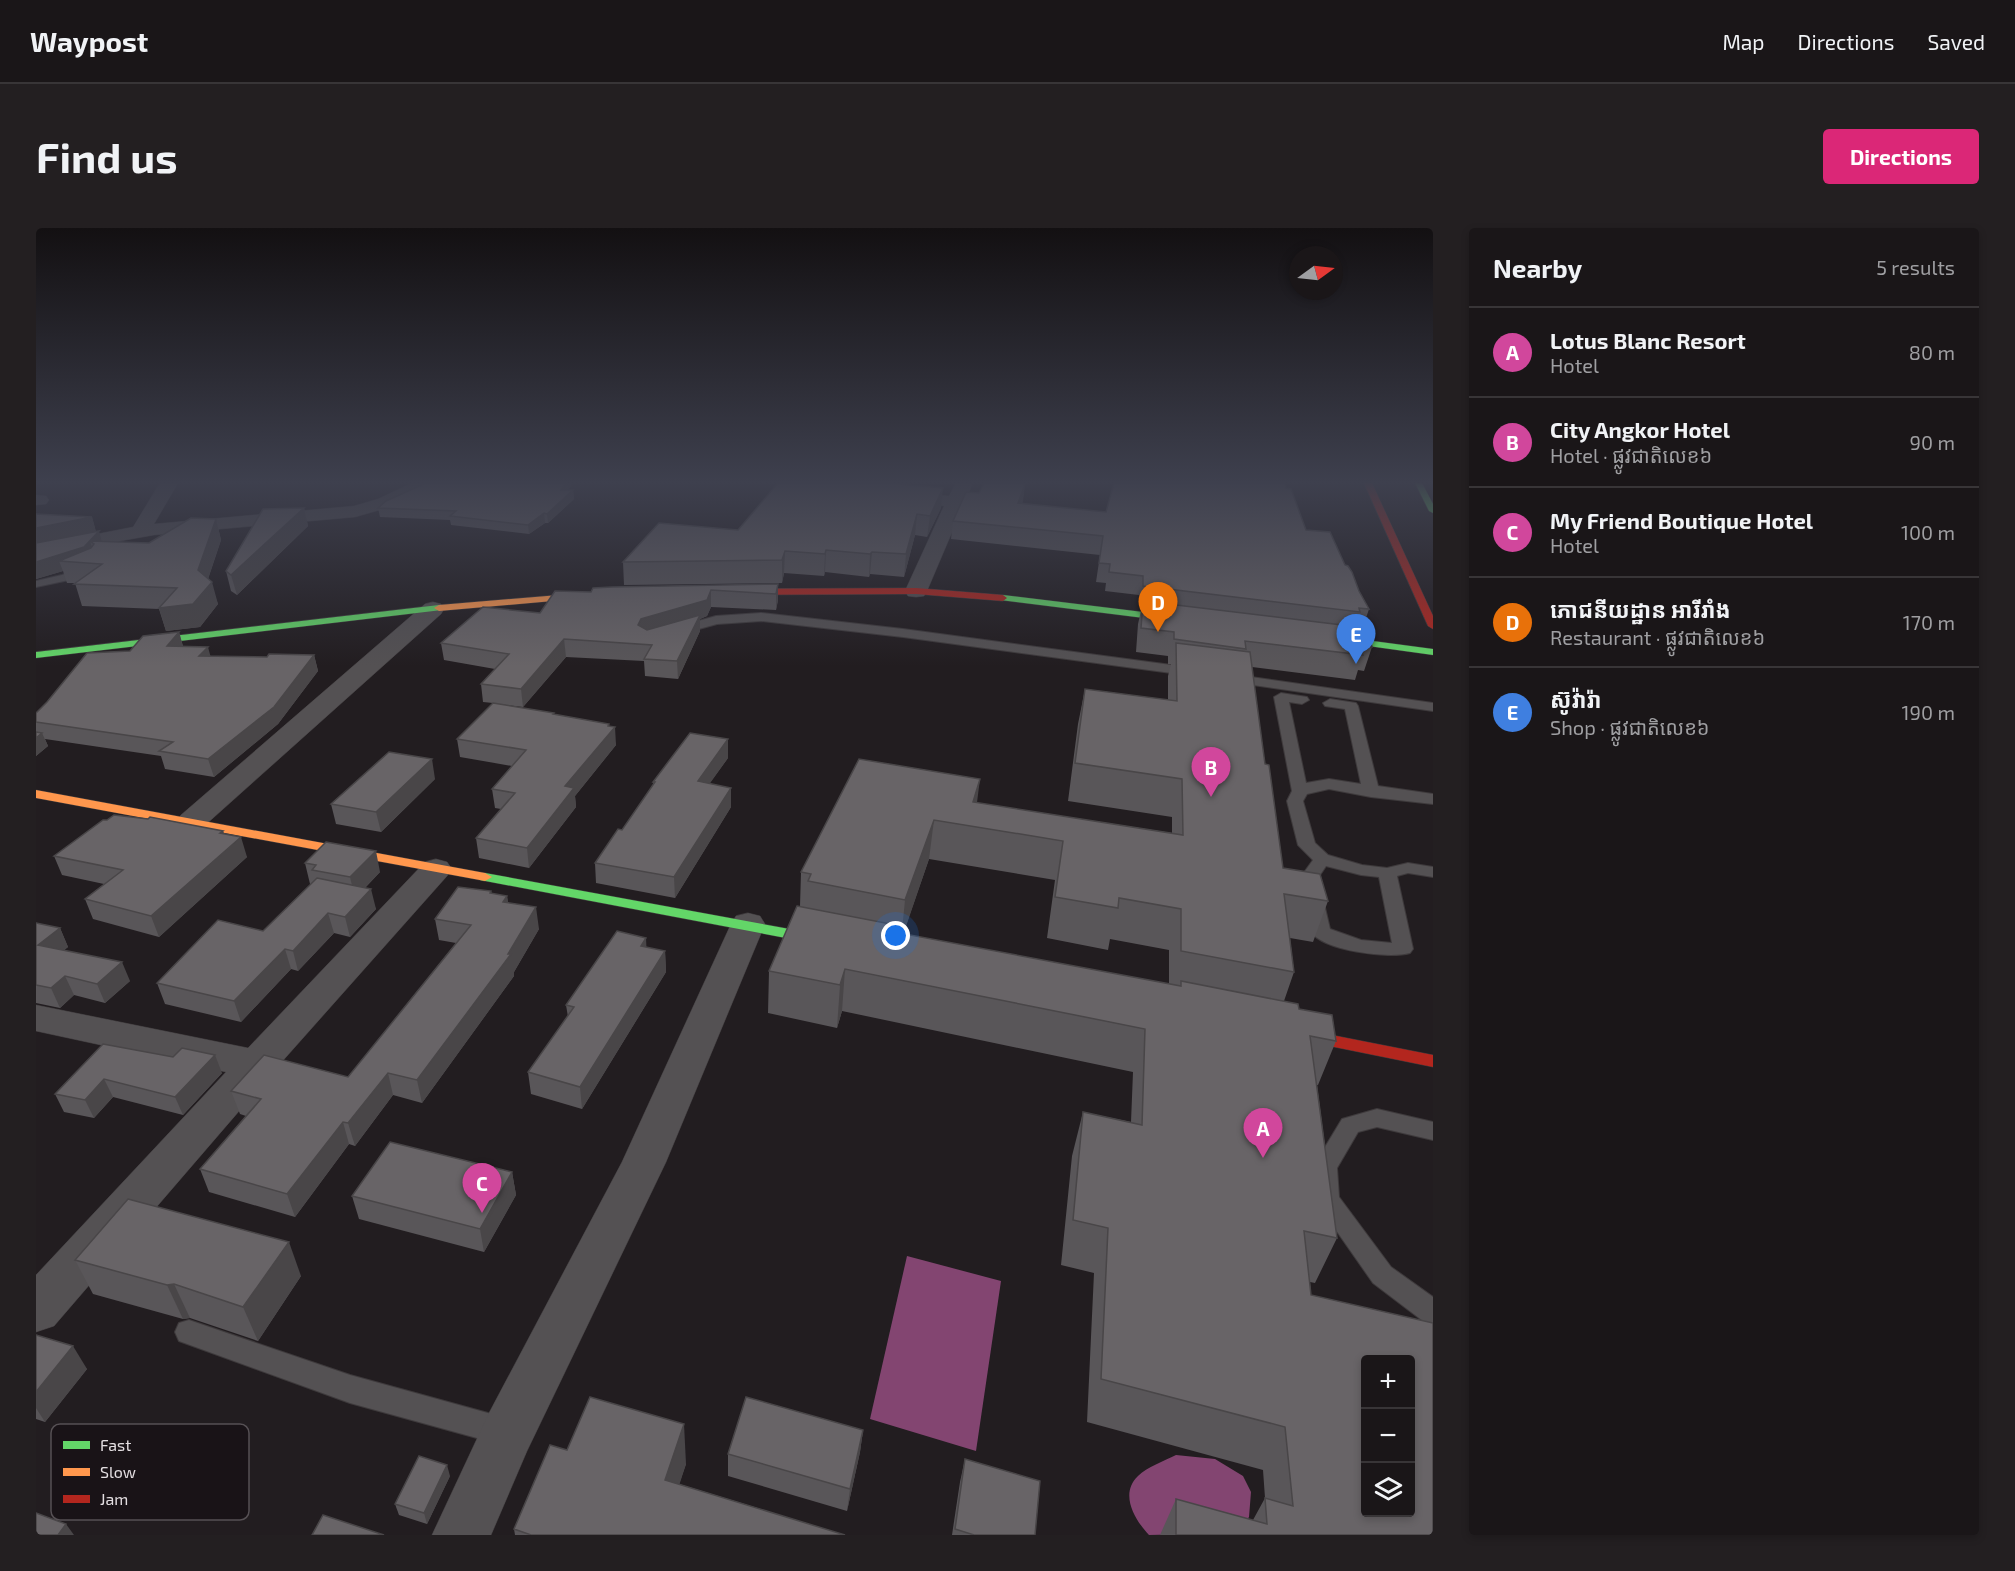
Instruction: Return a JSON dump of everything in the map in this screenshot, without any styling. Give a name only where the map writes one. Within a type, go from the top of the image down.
[{"type":"main road","points":[[1396,544],[1433,626]]},
{"type":"main road","points":[[718,592],[916,591],[1013,599],[1200,622]]},
{"type":"main road","points":[[36,655],[518,600],[613,594]]},
{"type":"main road","points":[[1316,637],[1433,652]]},
{"type":"main road","points":[[36,794],[192,821],[436,869],[748,924],[841,943]]},
{"type":"main road","points":[[1282,1031],[1433,1061]]},
{"type":"street","points":[[36,552],[69,544]]},
{"type":"street","points":[[916,591],[937,544]]},
{"type":"street","points":[[192,821],[433,609]]},
{"type":"street","points":[[36,1310],[436,869]]},
{"type":"street","points":[[461,1535],[508,1432],[644,1162],[748,924]]},
{"type":"street","points":[[36,1018],[257,1064]]},
{"type":"lane","points":[[36,584],[65,578],[93,566]]},
{"type":"lane","points":[[666,635],[716,620],[761,617],[903,633],[1433,707]]},
{"type":"lane","points":[[1371,792],[1351,706],[1281,697],[1300,791],[1295,801],[1307,845],[1322,859],[1361,870],[1387,873],[1408,868],[1433,872]]},
{"type":"lane","points":[[1300,791],[1313,786],[1329,784],[1371,792],[1433,799]]},
{"type":"lane","points":[[1322,859],[1309,878],[1321,932],[1336,939],[1383,950],[1403,949],[1387,873]]},
{"type":"lane","points":[[1433,1131],[1377,1118],[1350,1125],[1325,1167],[1328,1200],[1382,1275],[1433,1312]]},
{"type":"lane","points":[[189,1332],[350,1389],[508,1432]]},
{"type":"shaded area","points":[[907,1256],[1001,1281],[976,1451],[870,1419]]},
{"type":"shaded area","points":[[1176,1455],[1215,1459],[1243,1476],[1251,1492],[1249,1517],[1237,1533],[1149,1535],[1144,1529],[1131,1507],[1129,1499],[1132,1483],[1146,1470]]},
{"type":"building","points":[[36,544],[87,544],[84,547],[36,562]]},
{"type":"building","points":[[94,544],[207,544],[198,570],[212,582],[193,604],[159,608],[177,588],[74,584],[102,564],[59,561],[91,548]]},
{"type":"building","points":[[242,544],[265,544],[231,575],[226,571]]},
{"type":"building","points":[[640,544],[909,544],[906,554],[826,550],[825,554],[785,551],[782,560],[623,562]]},
{"type":"building","points":[[1102,544],[1335,544],[1345,565],[1352,572],[1369,609],[1359,608],[1360,612],[1143,586],[1143,576],[1109,572],[1110,564],[1099,563]]},
{"type":"building","points":[[778,584],[776,594],[711,590],[707,600],[641,619],[638,625],[647,630],[700,615],[677,661],[644,659],[652,645],[564,639],[521,689],[481,684],[509,654],[441,643],[483,607],[540,613],[555,591],[591,592],[593,588],[612,587]]},
{"type":"building","points":[[1143,601],[1367,628],[1372,647],[1360,645],[1363,655],[1245,641],[1246,649],[1174,639],[1174,632],[1141,628]]},
{"type":"building","points":[[179,632],[167,646],[208,647],[199,656],[314,655],[274,707],[208,759],[159,751],[173,742],[36,722],[36,713],[87,653],[130,651],[143,636]]},
{"type":"building","points":[[1176,643],[1250,652],[1265,764],[1269,765],[1283,868],[1320,874],[1328,901],[1284,894],[1294,972],[1181,951],[1181,909],[1119,898],[1118,908],[1055,897],[1063,841],[934,820],[905,900],[808,881],[811,874],[801,872],[859,759],[980,779],[973,802],[1183,835],[1182,779],[1075,763],[1085,689],[1177,701]]},
{"type":"building","points":[[493,703],[554,713],[615,727],[565,786],[574,788],[527,848],[476,838],[515,793],[492,789],[526,750],[457,739]]},
{"type":"building","points":[[690,733],[728,739],[698,781],[731,788],[674,877],[595,863],[618,829],[622,830],[655,782],[653,782]]},
{"type":"building","points":[[389,752],[432,759],[376,812],[331,804]]},
{"type":"building","points":[[114,815],[148,819],[150,817],[223,831],[220,833],[241,837],[151,916],[85,899],[123,870],[54,856],[103,820]]},
{"type":"building","points":[[326,842],[376,851],[350,877],[312,870],[316,865],[305,863]]},
{"type":"building","points":[[317,878],[371,889],[345,917],[328,913],[293,951],[285,949],[234,1001],[157,983],[218,920],[263,931]]},
{"type":"building","points":[[458,887],[491,891],[490,893],[507,896],[503,902],[536,907],[508,954],[511,954],[417,1080],[388,1073],[348,1123],[343,1122],[287,1194],[200,1169],[261,1099],[231,1091],[264,1055],[348,1077],[471,925],[435,919]]},
{"type":"building","points":[[797,906],[896,925],[894,932],[1181,986],[1181,981],[1298,1004],[1299,1009],[1332,1015],[1336,1041],[1310,1036],[1337,1238],[1304,1231],[1311,1295],[1433,1323],[1433,1535],[1176,1535],[1176,1499],[1267,1524],[1265,1498],[1293,1506],[1285,1427],[1101,1379],[1108,1228],[1073,1220],[1083,1112],[1142,1125],[1145,1029],[845,969],[840,985],[769,971]]},
{"type":"building","points":[[36,923],[60,928],[38,945],[122,962],[97,984],[65,976],[51,988],[36,985]]},
{"type":"building","points":[[617,931],[646,938],[641,946],[665,951],[580,1087],[528,1072],[574,1007],[566,1005]]},
{"type":"building","points":[[103,1044],[173,1057],[182,1048],[215,1055],[175,1097],[104,1079],[85,1100],[55,1094]]},
{"type":"building","points":[[390,1142],[512,1172],[480,1229],[352,1196]]},
{"type":"building","points":[[128,1199],[289,1242],[243,1307],[174,1284],[167,1285],[75,1260]]},
{"type":"building","points":[[36,1335],[73,1346],[36,1392]]},
{"type":"building","points":[[590,1397],[684,1424],[665,1480],[845,1535],[531,1535],[514,1529],[550,1445],[567,1450]]},
{"type":"building","points":[[746,1397],[863,1430],[850,1489],[728,1454]]},
{"type":"building","points":[[419,1456],[447,1465],[424,1513],[395,1504]]},
{"type":"building","points":[[965,1459],[1040,1481],[1035,1535],[974,1535],[955,1529]]},
{"type":"building","points":[[36,1513],[66,1524],[58,1535],[36,1535]]},
{"type":"building","points":[[323,1515],[384,1535],[312,1535]]},
{"type":"traffic: fast","points":[[1003,598],[1184,620]]},
{"type":"traffic: fast","points":[[36,655],[439,608]]},
{"type":"traffic: fast","points":[[1328,638],[1433,652]]},
{"type":"traffic: fast","points":[[485,877],[828,941]]},
{"type":"traffic: slow","points":[[439,608],[595,595]]},
{"type":"traffic: slow","points":[[36,794],[485,877]]},
{"type":"traffic: jam","points":[[1396,544],[1433,626]]},
{"type":"traffic: jam","points":[[733,592],[916,591],[1003,598]]},
{"type":"traffic: jam","points":[[1291,1033],[1433,1061]]},
{"type":"place","name":"ភោជនីយដ្ឋាន អារីរាំង","points":[[1158,632]]},
{"type":"place","name":"ស៊ូវ៉ារ៉ា","points":[[1356,664]]},
{"type":"place","name":"City Angkor Hotel","points":[[1211,797]]},
{"type":"place","name":"Lotus Blanc Resort","points":[[1263,1158]]},
{"type":"place","name":"My Friend Boutique Hotel","points":[[482,1213]]}]
